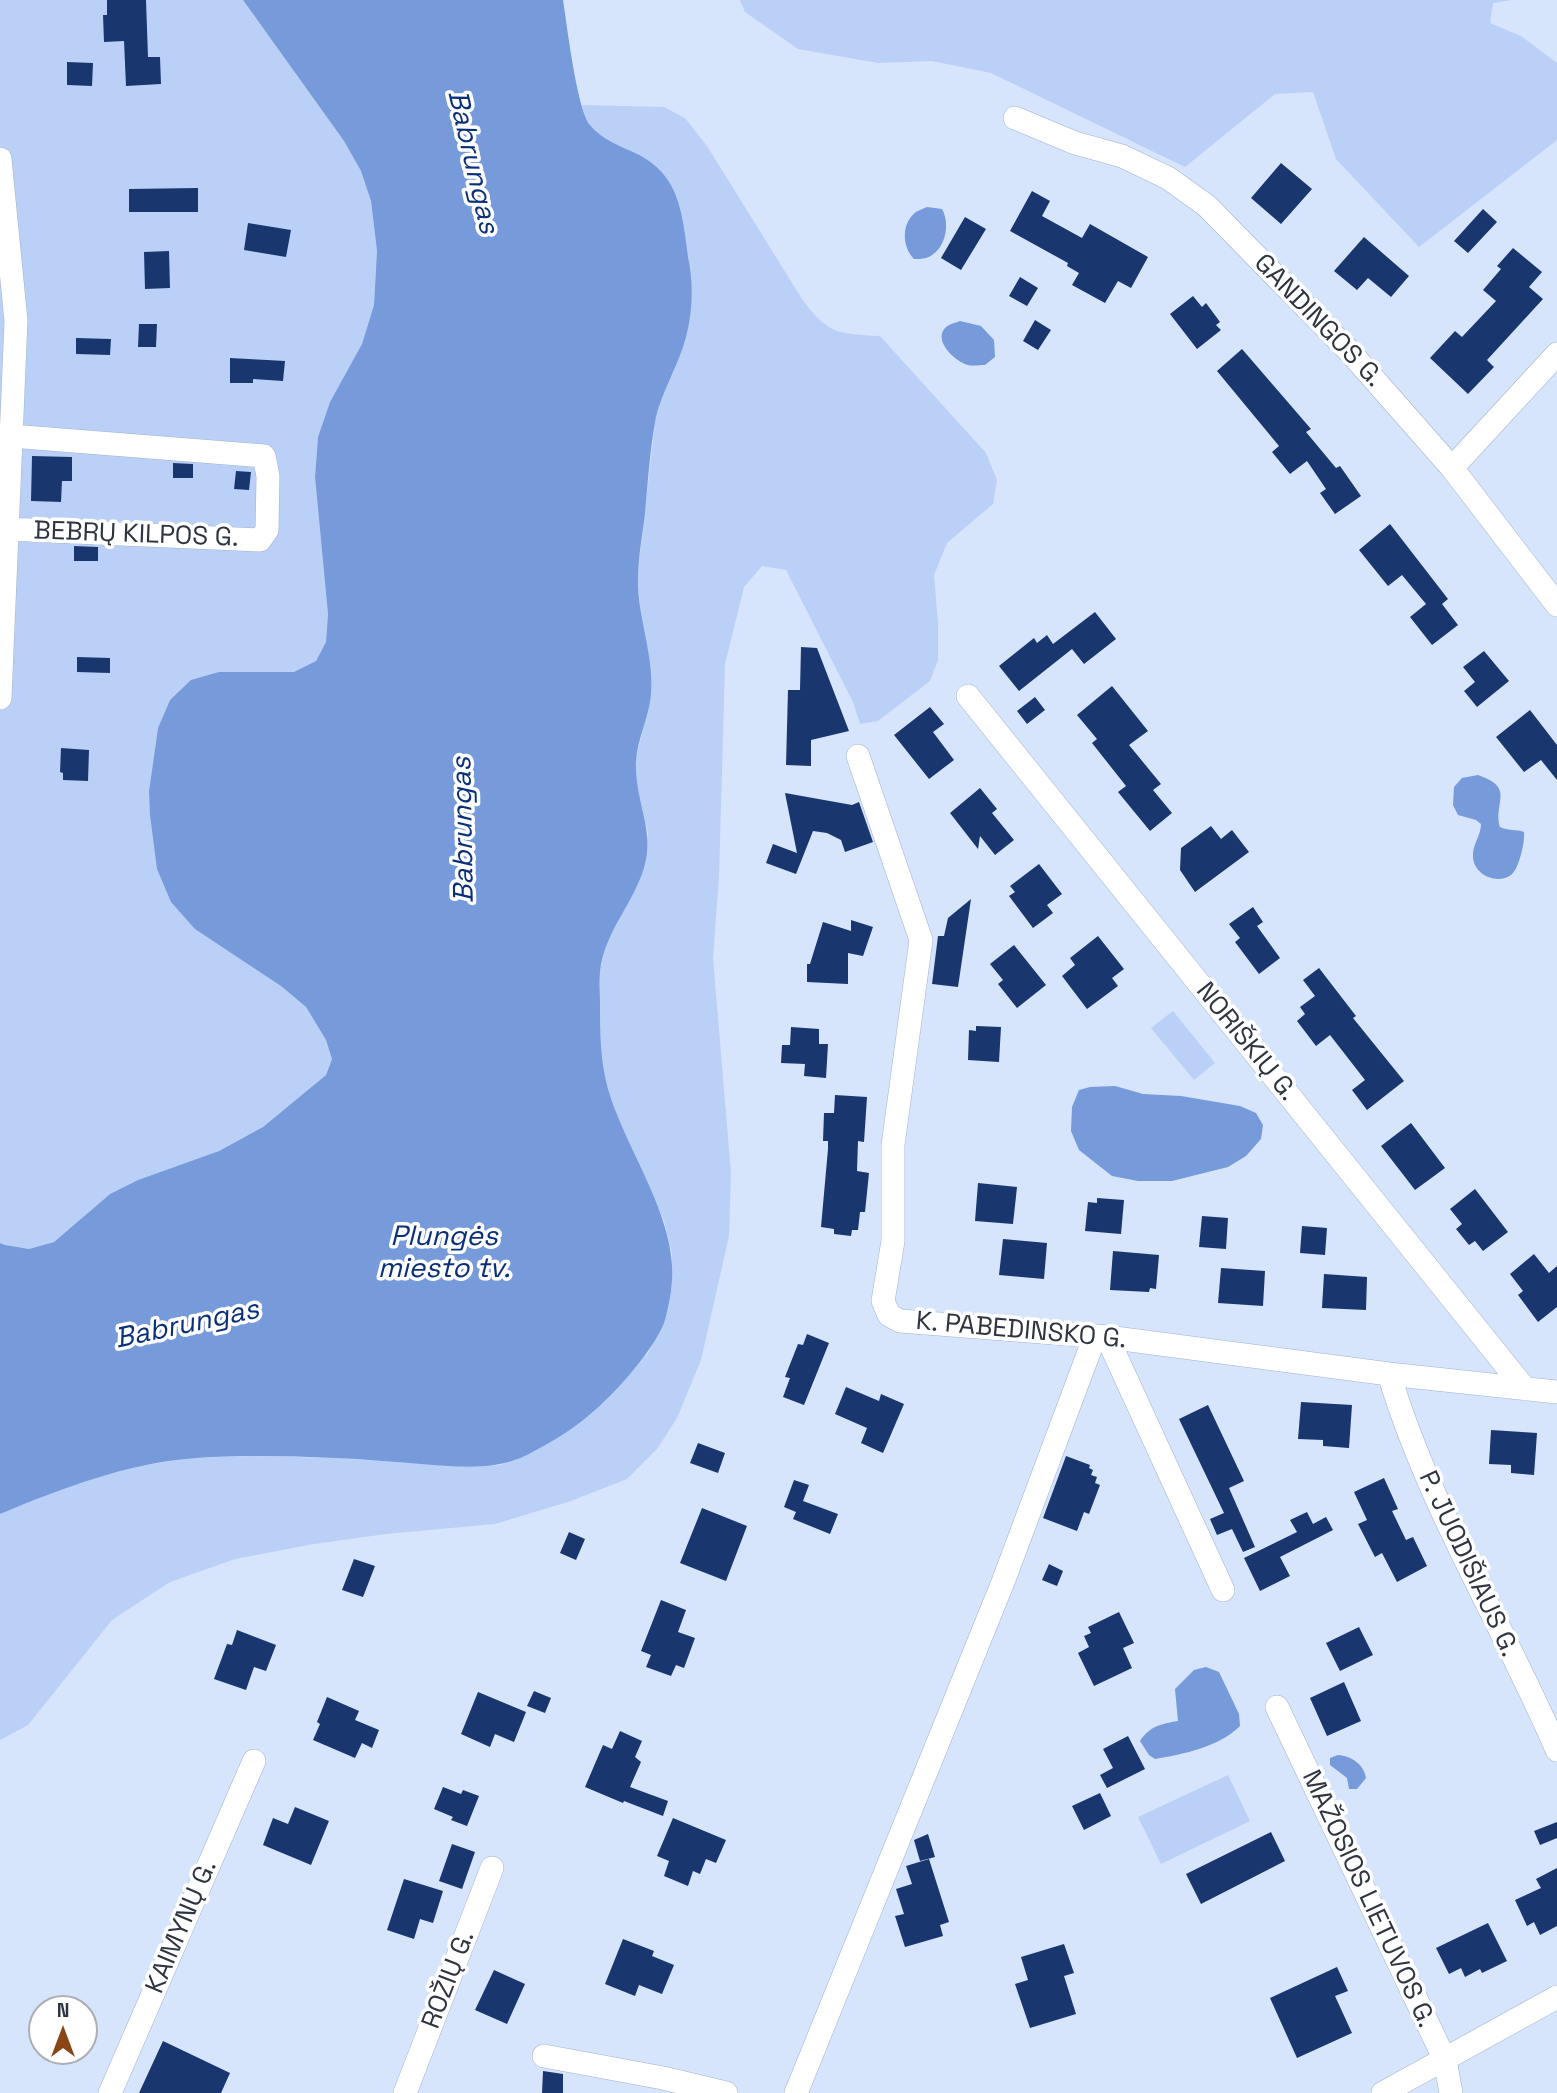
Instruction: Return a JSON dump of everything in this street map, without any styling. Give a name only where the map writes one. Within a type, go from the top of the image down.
[{"type":"street","name":"GANDINGOS G.","points":[[1015,118],[1075,143],[1122,156],[1168,178],[1207,206],[1350,352],[1452,468],[1557,605]]},
{"type":"street","points":[[0,159],[4,234],[16,321],[0,698]]},
{"type":"street","points":[[1452,468],[1557,354]]},
{"type":"street","name":"BEBRŲ KILPOS G.","points":[[7,529],[260,540],[267,530],[268,476],[264,456],[11,436]]},
{"type":"street","name":"NORIŠKIŲ G.","points":[[968,696],[1525,1389]]},
{"type":"street","name":"K. PABEDINSKO G.","points":[[858,756],[921,940],[893,1145],[893,1241],[883,1301],[889,1315],[900,1321],[1101,1336],[1390,1374],[1557,1392]]},
{"type":"street","points":[[1101,1336],[1223,1590]]},
{"type":"street","points":[[796,2093],[1101,1336]]},
{"type":"street","name":"P. JUODIŠIAUS G.","points":[[1390,1374],[1416,1452],[1436,1500],[1557,1750]]},
{"type":"street","name":"MAŽOSIOS LIETUVOS G.","points":[[1277,1707],[1445,2060],[1451,2093]]},
{"type":"street","name":"KAIMYNŲ G.","points":[[110,2093],[254,1761]]},
{"type":"street","name":"ROŽIŲ G.","points":[[405,2093],[492,1868]]},
{"type":"street","points":[[1383,2093],[1557,1997]]},
{"type":"street","points":[[544,2056],[663,2078],[726,2093]]},
{"type":"shaded area","points":[[0,0],[243,0],[344,141],[361,171],[371,201],[377,251],[374,305],[362,344],[330,402],[318,437],[315,477],[328,614],[326,642],[316,661],[294,672],[219,672],[170,700],[158,728],[149,791],[281,986],[306,1007],[326,1040],[332,1058],[326,1075],[263,1127],[219,1151],[138,1180],[110,1194],[54,1242],[29,1249],[0,1243]]},
{"type":"shaded area","points":[[740,0],[1511,0],[1493,3],[1490,23],[1521,36],[1557,63],[1557,140],[1419,247],[1336,159],[1313,92],[1275,94],[1185,167],[991,73],[932,61],[878,63],[798,49],[745,12]]},
{"type":"shaded area","points":[[582,105],[664,107],[685,118],[707,146],[811,311],[827,326],[843,333],[880,336],[986,453],[997,480],[993,504],[947,543],[934,575],[938,660],[930,681],[878,721],[860,724],[853,702],[786,570],[762,566],[744,587],[725,664],[719,877],[713,958],[731,1173],[729,1236],[701,1360],[677,1418],[657,1449],[627,1479],[571,1501],[495,1524],[314,1544],[235,1559],[170,1582],[112,1620],[28,1725],[0,1740],[0,1514],[87,1479],[189,1458],[251,1456],[337,1458],[470,1467],[501,1465],[625,1379],[648,1353],[664,1322],[672,1287],[672,1254],[664,1221],[620,1124],[606,1085],[600,1049],[600,972],[605,946],[639,882],[648,834],[636,782],[636,758],[651,696],[637,580],[655,423],[662,392],[681,352],[616,145],[593,130]]},
{"type":"shaded area","points":[[1173,1011],[1215,1063],[1194,1080],[1151,1028]]},
{"type":"shaded area","points":[[1228,1775],[1250,1821],[1161,1864],[1138,1817]]},
{"type":"water","name":"Plungės miesto tv.","points":[[243,0],[563,0],[577,85],[590,125],[605,138],[651,162],[671,185],[677,199],[691,273],[690,316],[683,347],[656,417],[638,569],[639,601],[651,681],[650,703],[636,759],[638,789],[647,832],[647,853],[638,884],[608,941],[600,972],[601,1047],[605,1078],[617,1114],[661,1215],[672,1266],[671,1292],[658,1336],[616,1389],[571,1429],[523,1457],[509,1462],[466,1467],[300,1457],[196,1458],[120,1471],[0,1514],[0,1243],[29,1249],[54,1242],[110,1194],[138,1180],[219,1151],[263,1127],[326,1075],[332,1059],[326,1040],[306,1007],[281,986],[195,929],[171,902],[157,869],[150,815],[149,791],[158,728],[170,700],[191,680],[219,672],[294,672],[316,661],[326,642],[328,614],[315,477],[318,437],[330,402],[362,344],[374,305],[377,251],[371,201],[361,171],[344,141]]},
{"type":"water","points":[[927,207],[942,209],[946,230],[942,244],[933,255],[914,259],[905,242],[906,229],[911,217]]},
{"type":"water","points":[[960,321],[981,326],[994,340],[995,357],[985,365],[965,364],[954,357],[943,343],[942,333],[947,327]]},
{"type":"water","points":[[1478,775],[1490,780],[1500,791],[1500,827],[1524,832],[1519,861],[1514,872],[1505,878],[1493,878],[1477,869],[1473,853],[1481,824],[1458,815],[1453,805],[1454,787],[1462,778]]},
{"type":"water","points":[[1115,1086],[1143,1094],[1181,1096],[1240,1106],[1256,1113],[1263,1125],[1261,1139],[1246,1156],[1228,1167],[1172,1181],[1138,1181],[1112,1176],[1079,1150],[1071,1131],[1072,1107],[1079,1090]]},
{"type":"water","points":[[1206,1667],[1219,1672],[1239,1714],[1240,1726],[1212,1744],[1155,1759],[1140,1741],[1156,1727],[1178,1721],[1175,1689],[1194,1670]]},
{"type":"water","points":[[1338,1755],[1352,1759],[1363,1769],[1366,1778],[1357,1789],[1349,1789],[1347,1778],[1330,1765],[1330,1758]]},
{"type":"building","points":[[107,0],[146,0],[148,57],[160,57],[161,84],[126,86],[124,41],[104,42],[103,15],[107,15]]},
{"type":"building","points":[[67,62],[93,63],[92,86],[67,85]]},
{"type":"building","points":[[1281,163],[1312,189],[1281,224],[1251,198]]},
{"type":"building","points":[[198,188],[198,212],[129,212],[129,189]]},
{"type":"building","points":[[1032,191],[1050,201],[1042,216],[1082,238],[1090,224],[1148,257],[1131,288],[1118,281],[1105,303],[1072,285],[1079,273],[1067,266],[1068,263],[1010,231]]},
{"type":"building","points":[[1483,209],[1497,222],[1468,253],[1454,241]]},
{"type":"building","points":[[965,217],[986,229],[961,270],[941,258]]},
{"type":"building","points":[[248,223],[291,230],[286,257],[244,250]]},
{"type":"building","points":[[1364,237],[1409,276],[1391,297],[1368,278],[1357,290],[1334,271]]},
{"type":"building","points":[[1513,248],[1542,272],[1529,287],[1543,299],[1487,360],[1494,367],[1468,394],[1430,358],[1455,331],[1462,337],[1496,301],[1483,290],[1501,269],[1497,266]]},
{"type":"building","points":[[169,251],[170,288],[145,289],[144,252]]},
{"type":"building","points":[[1020,277],[1038,288],[1027,306],[1009,296]]},
{"type":"building","points":[[1193,296],[1202,307],[1206,303],[1220,322],[1216,325],[1221,330],[1197,349],[1170,314]]},
{"type":"building","points":[[1035,320],[1051,330],[1038,350],[1023,341]]},
{"type":"building","points":[[139,324],[157,324],[156,347],[138,347]]},
{"type":"building","points":[[76,338],[111,339],[110,355],[76,354]]},
{"type":"building","points":[[1242,349],[1311,429],[1306,432],[1336,468],[1340,466],[1361,496],[1335,514],[1320,493],[1326,489],[1307,461],[1290,474],[1272,452],[1279,446],[1217,371]]},
{"type":"building","points":[[230,358],[285,361],[283,381],[253,379],[253,383],[230,383]]},
{"type":"building","points":[[32,456],[72,457],[72,481],[62,481],[61,502],[31,501]]},
{"type":"building","points":[[173,463],[193,464],[193,478],[173,478]]},
{"type":"building","points":[[236,471],[251,472],[249,490],[234,489]]},
{"type":"building","points":[[1390,524],[1448,599],[1442,604],[1458,625],[1432,645],[1410,617],[1426,604],[1402,575],[1388,586],[1359,550]]},
{"type":"building","points":[[74,546],[98,547],[98,561],[74,561]]},
{"type":"building","points":[[1095,612],[1116,639],[1084,664],[1072,649],[1019,691],[999,666],[1034,638],[1037,643],[1047,635],[1053,644]]},
{"type":"building","points":[[801,647],[817,648],[849,731],[811,740],[811,766],[786,765],[788,690],[800,690]]},
{"type":"building","points":[[1484,651],[1509,681],[1477,707],[1464,691],[1475,682],[1463,667]]},
{"type":"building","points":[[77,657],[110,658],[110,673],[77,672]]},
{"type":"building","points":[[1112,686],[1148,731],[1129,745],[1161,784],[1153,790],[1172,813],[1150,831],[1118,792],[1126,786],[1092,743],[1097,739],[1077,715]]},
{"type":"building","points":[[1035,697],[1045,710],[1027,724],[1017,711]]},
{"type":"building","points":[[930,707],[944,724],[933,732],[954,760],[929,779],[894,735]]},
{"type":"building","points":[[1530,710],[1557,745],[1557,780],[1541,760],[1524,772],[1496,737]]},
{"type":"building","points":[[61,748],[89,750],[88,781],[63,780],[63,773],[60,772]]},
{"type":"building","points":[[980,788],[997,809],[992,813],[1014,840],[995,855],[980,836],[978,849],[950,813]]},
{"type":"building","points":[[785,793],[852,805],[859,802],[873,842],[845,852],[841,840],[827,833],[813,831],[796,874],[766,863],[773,844],[797,853]]},
{"type":"building","points":[[1211,826],[1221,839],[1232,830],[1249,852],[1195,892],[1180,870],[1181,848]]},
{"type":"building","points":[[1039,864],[1062,894],[1047,905],[1053,913],[1033,928],[1009,896],[1015,892],[1010,886]]},
{"type":"building","points":[[971,899],[958,987],[932,984],[938,936],[944,936],[948,918]]},
{"type":"building","points":[[1253,907],[1263,922],[1257,926],[1280,958],[1259,974],[1235,942],[1240,938],[1229,924]]},
{"type":"building","points":[[851,920],[873,927],[863,956],[848,953],[848,984],[807,982],[807,964],[810,964],[823,922],[851,931]]},
{"type":"building","points":[[1098,936],[1124,969],[1112,978],[1118,986],[1087,1009],[1062,976],[1075,965],[1070,958]]},
{"type":"building","points":[[1014,945],[1046,985],[1017,1008],[998,984],[1003,980],[990,964]]},
{"type":"building","points":[[1319,968],[1356,1016],[1353,1018],[1404,1081],[1367,1110],[1352,1090],[1365,1080],[1330,1035],[1316,1046],[1297,1021],[1305,1014],[1300,1007],[1315,996],[1303,980]]},
{"type":"building","points":[[976,1026],[1001,1027],[999,1062],[968,1060],[969,1030],[976,1031]]},
{"type":"building","points":[[791,1027],[819,1029],[819,1044],[828,1044],[826,1078],[804,1076],[805,1064],[781,1063],[782,1045],[790,1045]]},
{"type":"building","points":[[835,1095],[867,1097],[864,1142],[858,1141],[857,1171],[869,1173],[865,1212],[860,1212],[858,1230],[852,1230],[851,1236],[834,1234],[834,1229],[821,1227],[828,1149],[828,1141],[823,1141],[824,1113],[834,1113]]},
{"type":"building","points":[[1411,1123],[1445,1168],[1415,1190],[1381,1146]]},
{"type":"building","points":[[978,1183],[1017,1187],[1013,1224],[975,1221]]},
{"type":"building","points":[[1475,1189],[1508,1232],[1483,1251],[1475,1241],[1469,1245],[1456,1229],[1462,1224],[1450,1209]]},
{"type":"building","points":[[1097,1198],[1124,1200],[1121,1234],[1085,1231],[1088,1202],[1097,1203]]},
{"type":"building","points":[[1202,1216],[1228,1218],[1226,1249],[1199,1247]]},
{"type":"building","points":[[1302,1226],[1327,1228],[1325,1255],[1300,1253]]},
{"type":"building","points":[[1003,1239],[1047,1243],[1044,1279],[999,1275]]},
{"type":"building","points":[[1113,1251],[1159,1255],[1156,1289],[1150,1288],[1149,1292],[1110,1290]]},
{"type":"building","points":[[1534,1254],[1549,1273],[1557,1266],[1557,1307],[1538,1322],[1518,1295],[1523,1291],[1510,1274]]},
{"type":"building","points":[[1221,1268],[1265,1271],[1263,1306],[1218,1303]]},
{"type":"building","points":[[1324,1274],[1367,1277],[1366,1310],[1322,1308]]},
{"type":"building","points":[[807,1334],[829,1343],[804,1405],[783,1397],[790,1378],[785,1377],[798,1344],[803,1345]]},
{"type":"building","points":[[846,1387],[879,1401],[881,1394],[904,1404],[883,1453],[861,1443],[867,1428],[835,1414]]},
{"type":"building","points":[[1301,1402],[1352,1405],[1349,1448],[1323,1446],[1323,1440],[1298,1439]]},
{"type":"building","points":[[1208,1405],[1244,1481],[1229,1488],[1255,1547],[1243,1552],[1232,1529],[1217,1535],[1210,1519],[1224,1513],[1179,1419]]},
{"type":"building","points":[[1491,1430],[1537,1433],[1534,1475],[1511,1473],[1511,1465],[1489,1464]]},
{"type":"building","points":[[698,1443],[725,1453],[718,1473],[690,1463]]},
{"type":"building","points":[[1066,1456],[1090,1465],[1089,1468],[1093,1470],[1091,1475],[1097,1477],[1095,1483],[1100,1485],[1089,1514],[1084,1512],[1077,1531],[1043,1518]]},
{"type":"building","points":[[1384,1478],[1398,1509],[1392,1511],[1406,1540],[1413,1537],[1427,1566],[1397,1582],[1382,1553],[1375,1557],[1358,1524],[1367,1520],[1354,1492]]},
{"type":"building","points":[[794,1480],[809,1485],[803,1501],[838,1514],[830,1534],[793,1519],[796,1512],[784,1507]]},
{"type":"building","points":[[702,1508],[747,1526],[726,1581],[680,1563]]},
{"type":"building","points":[[1307,1512],[1313,1524],[1326,1517],[1333,1530],[1280,1557],[1290,1576],[1260,1591],[1244,1558],[1297,1532],[1290,1520]]},
{"type":"building","points":[[569,1532],[585,1539],[576,1560],[560,1553]]},
{"type":"building","points":[[354,1559],[375,1566],[363,1597],[342,1590]]},
{"type":"building","points":[[1049,1564],[1063,1571],[1057,1586],[1042,1580]]},
{"type":"building","points":[[661,1600],[686,1610],[678,1632],[695,1638],[684,1668],[676,1665],[671,1676],[646,1667],[651,1655],[641,1651]]},
{"type":"building","points":[[1119,1612],[1134,1643],[1123,1648],[1132,1668],[1094,1686],[1078,1653],[1089,1647],[1084,1636],[1091,1633],[1088,1627]]},
{"type":"building","points":[[1359,1627],[1373,1655],[1340,1671],[1326,1643]]},
{"type":"building","points":[[237,1630],[276,1645],[266,1671],[254,1667],[246,1690],[214,1679],[227,1644],[232,1645]]},
{"type":"building","points":[[1344,1682],[1361,1721],[1327,1736],[1310,1698]]},
{"type":"building","points":[[534,1691],[551,1698],[545,1713],[527,1706]]},
{"type":"building","points":[[478,1692],[526,1712],[514,1742],[495,1734],[490,1747],[461,1734]]},
{"type":"building","points":[[327,1697],[359,1711],[355,1720],[379,1730],[372,1748],[362,1743],[355,1758],[313,1740]]},
{"type":"building","points":[[620,1731],[642,1741],[635,1757],[641,1762],[630,1787],[668,1801],[663,1816],[585,1787],[603,1745],[612,1749]]},
{"type":"building","points":[[1128,1736],[1145,1769],[1107,1788],[1100,1775],[1113,1768],[1103,1749]]},
{"type":"building","points":[[443,1787],[461,1794],[463,1790],[479,1796],[467,1826],[434,1809]]},
{"type":"building","points":[[1100,1793],[1111,1816],[1084,1830],[1072,1806]]},
{"type":"building","points":[[295,1807],[329,1821],[311,1865],[263,1845],[273,1818],[288,1824]]},
{"type":"building","points":[[673,1818],[726,1840],[716,1863],[706,1859],[700,1874],[693,1871],[688,1886],[664,1876],[669,1861],[657,1856]]},
{"type":"building","points":[[1557,1822],[1557,1838],[1540,1845],[1534,1831]]},
{"type":"building","points":[[1271,1832],[1285,1861],[1201,1904],[1186,1874]]},
{"type":"building","points":[[928,1834],[935,1857],[920,1861],[914,1840]]},
{"type":"building","points":[[452,1844],[475,1852],[462,1889],[439,1881]]},
{"type":"building","points":[[929,1859],[949,1922],[940,1925],[943,1936],[905,1947],[895,1916],[904,1914],[896,1889],[912,1884],[906,1866]]},
{"type":"building","points":[[1557,1868],[1557,1926],[1540,1935],[1534,1922],[1527,1926],[1515,1900],[1541,1888],[1536,1879]]},
{"type":"building","points":[[404,1879],[443,1891],[433,1923],[420,1919],[414,1939],[387,1930]]},
{"type":"building","points":[[1488,1923],[1507,1961],[1482,1973],[1480,1969],[1465,1977],[1461,1968],[1449,1974],[1436,1948]]},
{"type":"building","points":[[623,1939],[654,1951],[652,1956],[674,1965],[662,1994],[639,1985],[635,1996],[605,1984]]},
{"type":"building","points":[[1064,1944],[1074,1973],[1064,1976],[1076,2014],[1030,2028],[1015,1984],[1028,1980],[1021,1957]]},
{"type":"building","points":[[1337,1967],[1348,1991],[1335,1996],[1352,2033],[1297,2058],[1270,1998]]},
{"type":"building","points":[[494,1970],[525,1984],[507,2024],[475,2010]]},
{"type":"building","points":[[163,2041],[230,2073],[221,2093],[139,2093]]},
{"type":"building","points":[[543,2071],[563,2074],[563,2093],[542,2093]]},
{"type":"water label","name":"Babrungas","points":[[472,162]]},
{"type":"water label","name":"Babrungas","points":[[464,830]]},
{"type":"water label","name":"Babrungas","points":[[187,1325]]}]
